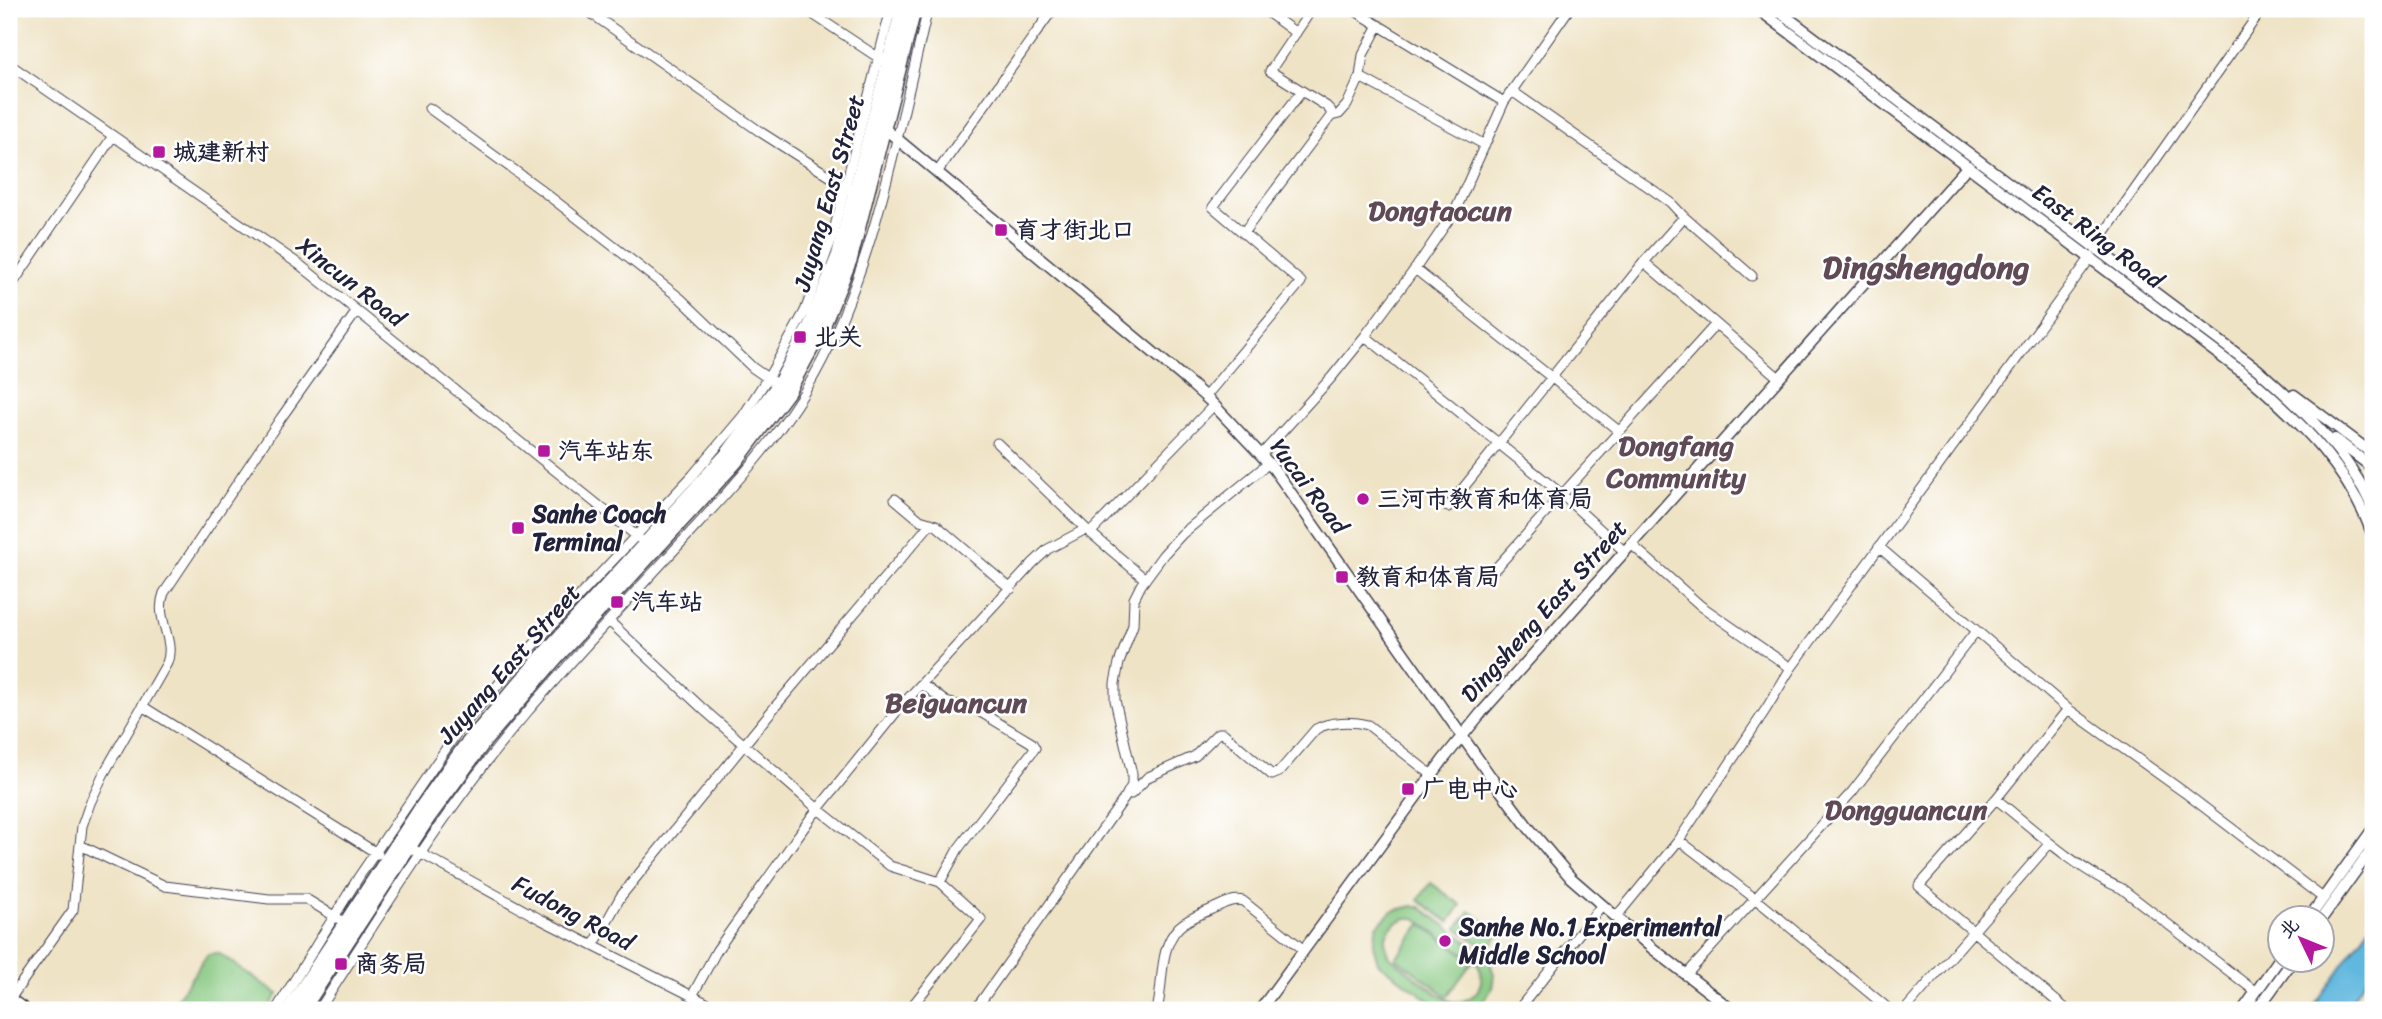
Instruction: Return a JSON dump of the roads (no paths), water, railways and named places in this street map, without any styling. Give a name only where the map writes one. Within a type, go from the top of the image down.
[{"type":"highway","name":"Juyang East Street","points":[[289,1010],[381,855],[476,733],[549,649],[727,455],[774,381],[806,337],[829,285],[884,61],[903,9]]},
{"type":"highway","name":"Juyang East Street","points":[[302,1010],[415,850],[485,740],[558,656],[645,543],[749,446],[803,366],[831,309],[850,258],[890,132],[914,9]]},
{"type":"main road","name":"East Ring Road","points":[[1758,9],[1968,166],[2093,251]]},
{"type":"main road","name":"East Ring Road","points":[[1776,9],[2204,335],[2311,434],[2353,492],[2373,536]]},
{"type":"main road","name":"Yucai Road","points":[[890,132],[1210,401],[1265,459],[1462,737],[1528,827],[1571,878],[1732,1010]]},
{"type":"main road","name":"Dingsheng East Street","points":[[1260,1010],[1462,737],[1968,166]]},
{"type":"main road","points":[[2204,335],[2373,468]]},
{"type":"main road","points":[[2204,335],[2373,454]]},
{"type":"main road","points":[[2321,429],[2352,469],[2373,508]]},
{"type":"main road","points":[[2319,904],[2372,830]]},
{"type":"main road","points":[[2332,904],[2373,847]]},
{"type":"main road","points":[[2243,1010],[2269,974]]},
{"type":"main road","points":[[2257,1010],[2283,974]]},
{"type":"main road","points":[[9,998],[26,1010]]},
{"type":"street","points":[[585,9],[762,133],[851,190]]},
{"type":"street","points":[[805,9],[884,61],[891,9]]},
{"type":"street","points":[[319,1010],[415,850],[495,749],[746,471],[810,381],[834,335],[856,283],[872,234],[890,132],[928,9]]},
{"type":"street","points":[[939,171],[1053,9]]},
{"type":"street","points":[[1263,9],[1296,33]]},
{"type":"street","points":[[1312,9],[1270,71],[1326,106],[1331,111],[1331,116]]},
{"type":"street","points":[[1352,9],[1504,102]]},
{"type":"street","points":[[975,1010],[1132,785],[1132,774],[1115,700],[1115,682],[1133,625],[1134,599],[1145,579],[1182,534],[1265,459],[1366,336],[1455,209],[1504,102],[1569,9]]},
{"type":"street","points":[[1616,917],[1679,840],[1791,668],[2093,251],[2262,9]]},
{"type":"street","points":[[1242,233],[1331,116],[1339,114],[1347,105],[1360,77],[1363,55],[1379,25]]},
{"type":"street","name":"Xincun Road","points":[[9,64],[300,265],[645,543]]},
{"type":"street","points":[[1360,77],[1485,145]]},
{"type":"street","points":[[692,996],[717,950],[818,809],[901,706],[1048,549],[1088,531],[1210,401],[1301,282],[1213,207],[1301,91]]},
{"type":"street","points":[[1512,91],[1670,202],[1752,276]]},
{"type":"street","points":[[429,108],[540,189],[680,298],[753,368],[774,381]]},
{"type":"street","points":[[9,289],[113,136]]},
{"type":"street","points":[[1448,507],[1644,262],[1684,217]]},
{"type":"street","points":[[1644,262],[1779,378]]},
{"type":"street","points":[[1415,269],[1619,431]]},
{"type":"street","points":[[9,998],[73,910],[82,826],[103,775],[169,658],[160,604],[164,593],[281,418],[357,311]]},
{"type":"street","points":[[1496,568],[1716,324]]},
{"type":"street","points":[[1366,336],[1701,606],[1791,668]]},
{"type":"street","points":[[997,443],[1088,531],[1145,579]]},
{"type":"street","points":[[895,499],[920,520],[936,525],[1011,589]]},
{"type":"street","points":[[593,947],[621,896],[931,523]]},
{"type":"street","points":[[1879,547],[2067,709],[2184,792],[2323,898]]},
{"type":"street","points":[[609,621],[818,809],[890,866],[940,882],[981,919],[909,1010]]},
{"type":"street","points":[[1686,975],[1852,792],[1976,631]]},
{"type":"street","points":[[922,684],[946,702],[977,710],[1032,743],[1035,748],[958,849],[940,882]]},
{"type":"street","points":[[142,706],[381,855]]},
{"type":"street","points":[[2067,709],[1996,799],[1919,886],[2067,1010]]},
{"type":"street","points":[[1126,796],[1148,777],[1195,756],[1218,733],[1223,733],[1272,775],[1279,772],[1316,729],[1355,722],[1368,725],[1432,775]]},
{"type":"street","points":[[1996,799],[2107,883],[2121,888],[2256,992]]},
{"type":"street","points":[[1679,840],[1889,1010]]},
{"type":"street","points":[[1905,1010],[2050,842]]},
{"type":"street","points":[[80,845],[165,886],[269,899],[306,899],[340,920],[276,1010]]},
{"type":"street","name":"Fudong Road","points":[[415,850],[593,947],[720,1010]]},
{"type":"street","points":[[1157,1010],[1162,990],[1163,961],[1174,934],[1187,921],[1232,900],[1242,901],[1304,950]]},
{"type":"street","points":[[1518,1010],[1602,905]]},
{"type":"water","points":[[2373,922],[2373,970],[2344,1010],[2311,1010]]},
{"type":"place","name":"城建新村","points":[[159,152]]},
{"type":"place","name":"育才街北口","points":[[1001,230]]},
{"type":"place","name":"北关","points":[[800,337]]},
{"type":"place","name":"汽车站东","points":[[544,451]]},
{"type":"place","name":"三河市教育和体育局","points":[[1363,499]]},
{"type":"place","name":"Sanhe Coach Terminal","points":[[518,528]]},
{"type":"place","name":"教育和体育局","points":[[1342,577]]},
{"type":"place","name":"汽车站","points":[[617,602]]},
{"type":"place","name":"广电中心","points":[[1408,789]]},
{"type":"place","name":"Sanhe No.1 Experimental Middle School","points":[[1445,941]]},
{"type":"place","name":"商务局","points":[[341,964]]},
{"type":"district","name":"Dongtaocun","points":[[1440,210]]},
{"type":"district","name":"Dingshengdong","points":[[1926,267]]},
{"type":"district","name":"Dongfang Community","points":[[1676,461]]},
{"type":"district","name":"Beiguancun","points":[[956,702]]},
{"type":"district","name":"Dongguancun","points":[[1906,809]]}]
